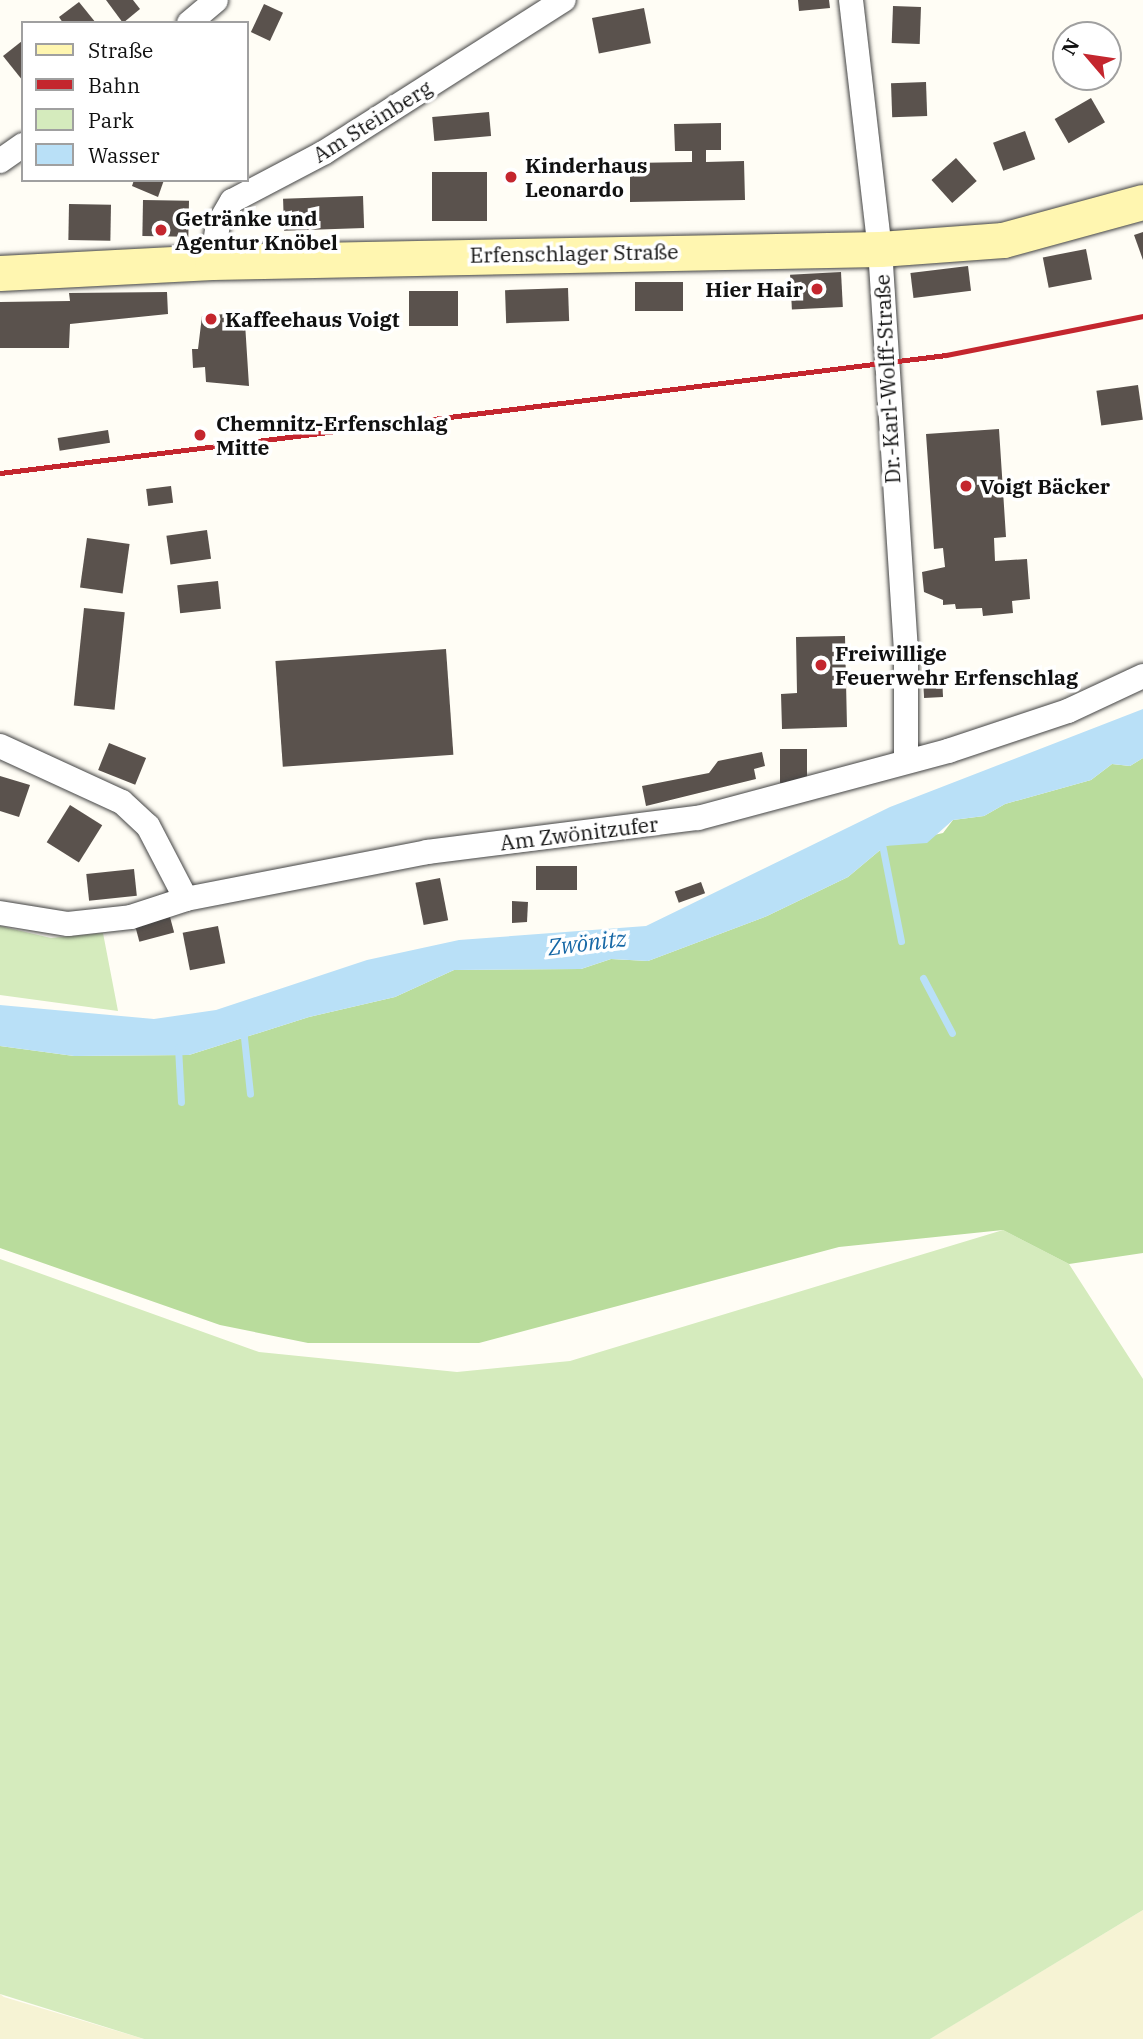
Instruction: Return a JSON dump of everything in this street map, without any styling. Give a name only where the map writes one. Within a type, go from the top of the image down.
[{"type":"main road","name":"Erfenschlager Straße","points":[[0,273],[212,262],[880,249],[1003,240],[1143,202]]},
{"type":"street","points":[[191,21],[216,0]]},
{"type":"street","name":"Am Steinberg","points":[[212,262],[218,225],[232,201],[325,152],[565,0]]},
{"type":"street","name":"Dr.-Karl-Wolff-Straße","points":[[851,0],[880,249],[906,653],[906,760]]},
{"type":"street","points":[[0,161],[21,146]]},
{"type":"street","name":"Am Zwönitzufer","points":[[0,913],[68,924],[131,917],[187,899],[427,852],[698,818],[1068,711],[1143,676]]},
{"type":"street","points":[[0,746],[122,802],[148,826],[187,899]]},
{"type":"shaded area","points":[[1143,1910],[1143,2039],[930,2039],[931,2038]]},
{"type":"shaded area","points":[[0,1994],[4,1997],[144,2039],[0,2039]]},
{"type":"green space","points":[[1143,758],[1143,1253],[1069,1264],[1003,1230],[839,1247],[479,1343],[308,1343],[220,1325],[0,1248],[0,1046],[74,1056],[189,1055],[309,1017],[395,997],[454,970],[581,969],[611,959],[648,961],[767,916],[848,877],[885,846],[943,833],[953,820],[984,816],[1005,804],[1091,780],[1112,764],[1130,766]]},
{"type":"green space","points":[[0,926],[51,938],[103,933],[118,1011],[0,995]]},
{"type":"green space","points":[[1003,1230],[1069,1264],[1143,1379],[1143,1910],[930,2039],[144,2039],[0,1994],[0,1259],[259,1352],[457,1372],[570,1361]]},
{"type":"water","name":"Zwönitz","points":[[1143,709],[1143,758],[1130,766],[1112,764],[1091,780],[1005,804],[984,816],[953,820],[927,843],[885,846],[848,877],[767,916],[648,961],[611,959],[581,969],[454,970],[395,997],[309,1017],[189,1055],[74,1056],[0,1046],[0,1005],[154,1019],[216,1010],[367,960],[459,940],[646,926],[890,807]]},
{"type":"building","points":[[106,0],[133,0],[140,9],[125,21],[122,21]]},
{"type":"building","points":[[798,0],[829,0],[830,8],[799,11]]},
{"type":"building","points":[[79,2],[94,21],[62,21],[59,17]]},
{"type":"building","points":[[264,4],[283,13],[270,41],[251,32]]},
{"type":"building","points":[[893,6],[921,7],[920,44],[892,43]]},
{"type":"building","points":[[644,8],[651,43],[599,53],[592,18]]},
{"type":"building","points":[[21,42],[21,78],[3,56]]},
{"type":"building","points":[[926,82],[927,116],[892,117],[891,83]]},
{"type":"building","points":[[1091,98],[1105,122],[1069,143],[1055,119]]},
{"type":"building","points":[[489,112],[491,136],[434,141],[432,117]]},
{"type":"building","points":[[721,123],[721,150],[706,150],[706,162],[744,161],[745,200],[630,202],[630,163],[692,162],[692,151],[675,151],[674,124]]},
{"type":"building","points":[[1025,131],[1035,159],[1003,171],[993,143]]},
{"type":"building","points":[[956,158],[977,181],[952,203],[931,180]]},
{"type":"building","points":[[432,172],[487,172],[487,221],[432,221]]},
{"type":"building","points":[[133,182],[163,182],[158,197],[132,186]]},
{"type":"building","points":[[363,196],[364,228],[284,231],[283,199]]},
{"type":"building","points":[[143,200],[189,201],[188,237],[142,236]]},
{"type":"building","points":[[69,204],[111,205],[110,241],[68,240]]},
{"type":"building","points":[[1143,232],[1143,260],[1134,235]]},
{"type":"building","points":[[1086,249],[1092,279],[1049,288],[1043,257]]},
{"type":"building","points":[[968,266],[971,291],[913,298],[910,273]]},
{"type":"building","points":[[841,272],[843,307],[792,310],[790,275]]},
{"type":"building","points":[[635,282],[683,282],[683,311],[635,311]]},
{"type":"building","points":[[568,288],[569,321],[506,323],[505,290]]},
{"type":"building","points":[[409,291],[458,291],[458,326],[409,326]]},
{"type":"building","points":[[167,292],[168,314],[70,324],[69,348],[0,348],[0,302],[70,301],[69,293]]},
{"type":"building","points":[[225,314],[226,324],[245,323],[249,386],[206,382],[205,367],[193,368],[192,349],[198,349],[202,316]]},
{"type":"building","points":[[1138,385],[1143,420],[1101,426],[1096,391]]},
{"type":"building","name":"Voigt Bäcker","points":[[999,429],[1006,537],[994,538],[995,561],[1027,559],[1030,599],[1012,601],[1013,613],[983,616],[982,608],[956,609],[955,604],[943,605],[943,600],[924,592],[922,572],[945,567],[943,548],[934,549],[926,434]]},
{"type":"building","points":[[108,430],[110,443],[60,451],[58,438]]},
{"type":"building","points":[[171,486],[173,503],[148,506],[146,489]]},
{"type":"building","points":[[207,530],[211,559],[170,564],[166,536]]},
{"type":"building","points":[[87,538],[130,544],[123,593],[80,588]]},
{"type":"building","points":[[218,581],[221,609],[180,613],[177,585]]},
{"type":"building","points":[[84,608],[125,612],[115,710],[74,705]]},
{"type":"building","name":"Freiwillige Feuerwehr Erfenschlag","points":[[845,636],[847,727],[782,729],[781,694],[797,693],[796,637]]},
{"type":"building","points":[[446,649],[453,755],[283,767],[275,661]]},
{"type":"building","points":[[942,677],[943,697],[924,698],[923,678]]},
{"type":"building","points":[[109,743],[146,758],[135,785],[98,770]]},
{"type":"building","points":[[780,749],[807,749],[807,783],[780,783]]},
{"type":"building","points":[[762,752],[765,766],[754,769],[756,779],[646,806],[642,786],[709,773],[718,761]]},
{"type":"building","points":[[0,776],[30,785],[19,817],[0,811]]},
{"type":"building","points":[[70,805],[102,825],[79,862],[47,842]]},
{"type":"building","points":[[536,866],[577,866],[577,890],[536,890]]},
{"type":"building","points":[[134,869],[137,896],[89,901],[86,874]]},
{"type":"building","points":[[440,878],[448,920],[424,925],[415,883]]},
{"type":"building","points":[[701,882],[705,893],[679,903],[675,892]]},
{"type":"building","points":[[512,901],[528,902],[527,922],[512,923]]},
{"type":"building","points":[[170,917],[174,932],[139,942],[135,926]]},
{"type":"building","points":[[218,926],[225,963],[190,970],[183,933]]},
{"type":"waterway","points":[[881,839],[901,941]]},
{"type":"waterway","points":[[923,978],[952,1033]]},
{"type":"waterway","points":[[243,1028],[250,1094]]},
{"type":"waterway","points":[[178,1047],[181,1102]]},
{"type":"railway","points":[[0,473],[946,355],[1143,316]]},
{"type":"place","name":"Kinderhaus Leonardo","points":[[511,177]]},
{"type":"place","name":"Getränke und Agentur Knöbel","points":[[161,230]]},
{"type":"place","name":"Hier Hair","points":[[817,289]]},
{"type":"place","name":"Kaffeehaus Voigt","points":[[211,319]]},
{"type":"place","name":"Chemnitz-Erfenschlag Mitte","points":[[200,435]]},
{"type":"place","name":"Voigt Bäcker","points":[[966,486]]},
{"type":"place","name":"Freiwillige Feuerwehr Erfenschlag","points":[[821,665]]}]
